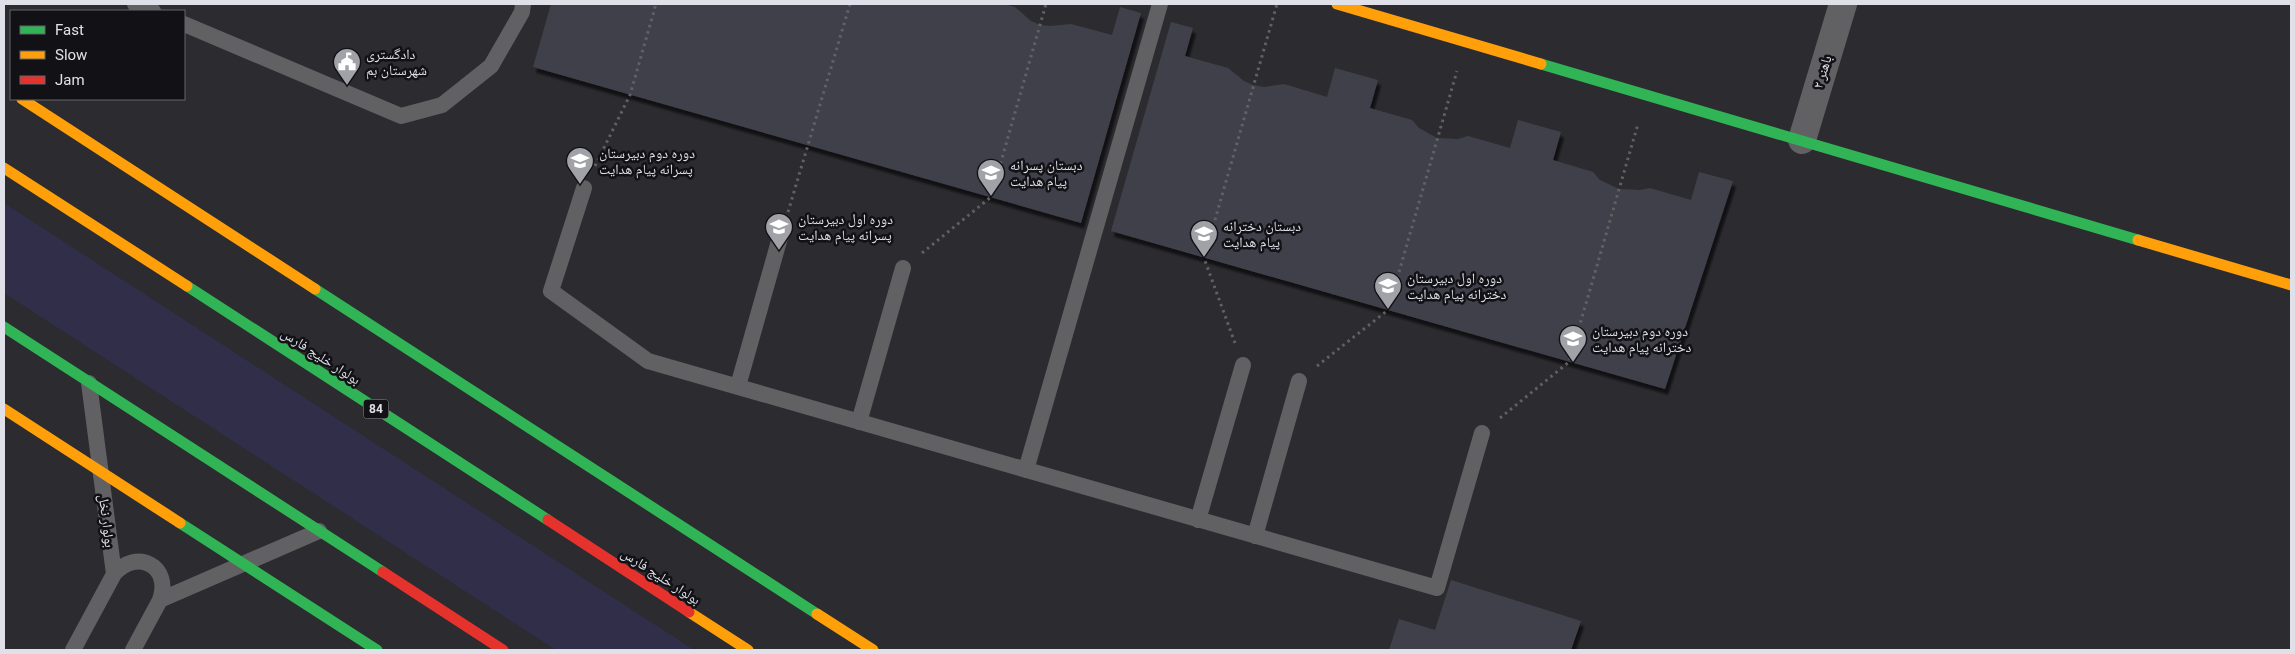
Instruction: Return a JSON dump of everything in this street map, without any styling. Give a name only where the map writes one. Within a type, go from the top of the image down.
[{"type":"main road","points":[[1337,4],[2291,285]]},
{"type":"main road","points":[[24,100],[873,650]]},
{"type":"main road","name":"بولوار خلیج فارس","points":[[4,168],[748,650]]},
{"type":"main road","points":[[4,327],[503,650]]},
{"type":"main road","points":[[4,409],[377,650]]},
{"type":"street","name":"باهنر ۲","points":[[1802,140],[1843,4]]},
{"type":"lane","points":[[135,4],[150,10]]},
{"type":"lane","points":[[185,24],[401,116],[442,105],[491,66],[522,12],[523,4]]},
{"type":"lane","points":[[1026,470],[1160,4]]},
{"type":"lane","points":[[584,188],[551,291],[648,360],[1437,588],[1482,433]]},
{"type":"lane","points":[[738,386],[781,234]]},
{"type":"lane","points":[[859,422],[903,268]]},
{"type":"lane","points":[[1198,520],[1243,365]]},
{"type":"lane","points":[[1255,536],[1299,381]]},
{"type":"lane","name":"بولوار نخل","points":[[89,383],[114,574]]},
{"type":"lane","points":[[160,600],[319,531]]},
{"type":"lane","points":[[73,650],[114,574],[120,567],[130,562],[140,561],[150,564],[158,571],[162,580],[163,590],[160,600],[134,650]]},
{"type":"path","points":[[584,188],[630,95],[656,4]]},
{"type":"path","points":[[781,234],[809,146],[850,4]]},
{"type":"path","points":[[903,268],[991,198],[1046,4]]},
{"type":"path","points":[[1243,365],[1204,258],[1277,4]]},
{"type":"path","points":[[1299,381],[1388,310],[1465,42]]},
{"type":"path","points":[[1482,433],[1569,362],[1646,94]]},
{"type":"shaded area","points":[[4,203],[694,650],[556,650],[4,293]]},
{"type":"building","points":[[551,4],[1002,4],[1015,7],[1031,21],[1040,25],[1071,24],[1112,35],[1120,7],[1141,13],[1081,223],[533,67]]},
{"type":"building","points":[[1171,22],[1193,28],[1185,56],[1228,68],[1244,81],[1253,85],[1264,87],[1284,84],[1327,97],[1335,68],[1378,80],[1370,108],[1412,120],[1419,128],[1437,138],[1458,139],[1468,136],[1510,148],[1518,120],[1561,132],[1553,160],[1593,172],[1600,180],[1619,189],[1640,190],[1650,188],[1691,200],[1699,172],[1733,181],[1665,389],[1111,231]]},
{"type":"building","points":[[1451,580],[1581,621],[1571,650],[1389,650],[1399,619],[1435,630]]},
{"type":"traffic: fast","points":[[1541,64],[2138,240]]},
{"type":"traffic: fast","points":[[187,286],[548,520]]},
{"type":"traffic: fast","points":[[315,289],[817,614]]},
{"type":"traffic: fast","points":[[4,327],[383,572]]},
{"type":"traffic: fast","points":[[180,523],[377,650]]},
{"type":"traffic: slow","points":[[1337,4],[1541,64]]},
{"type":"traffic: slow","points":[[24,100],[315,289]]},
{"type":"traffic: slow","points":[[4,168],[187,286]]},
{"type":"traffic: slow","points":[[2138,240],[2291,285]]},
{"type":"traffic: slow","points":[[4,409],[180,523]]},
{"type":"traffic: slow","points":[[689,612],[748,650]]},
{"type":"traffic: slow","points":[[817,614],[873,650]]},
{"type":"traffic: jam","points":[[548,520],[689,612]]},
{"type":"traffic: jam","points":[[383,572],[503,650]]},
{"type":"place","name":"دادگستری شهرستان بم","points":[[347,86]]},
{"type":"place","name":"دوره دوم دبیرستان پسرانه پیام هدایت","points":[[580,185]]},
{"type":"place","name":"دبستان پسرانه پیام هدایت","points":[[991,197]]},
{"type":"place","name":"دوره اول دبیرستان پسرانه پیام هدایت","points":[[779,251]]},
{"type":"place","name":"دبستان دخترانه پیام هدایت","points":[[1204,258]]},
{"type":"place","name":"دوره اول دبیرستان دخترانه پیام هدایت","points":[[1388,310]]},
{"type":"place","name":"دوره دوم دبیرستان دخترانه پیام هدایت","points":[[1573,363]]}]
